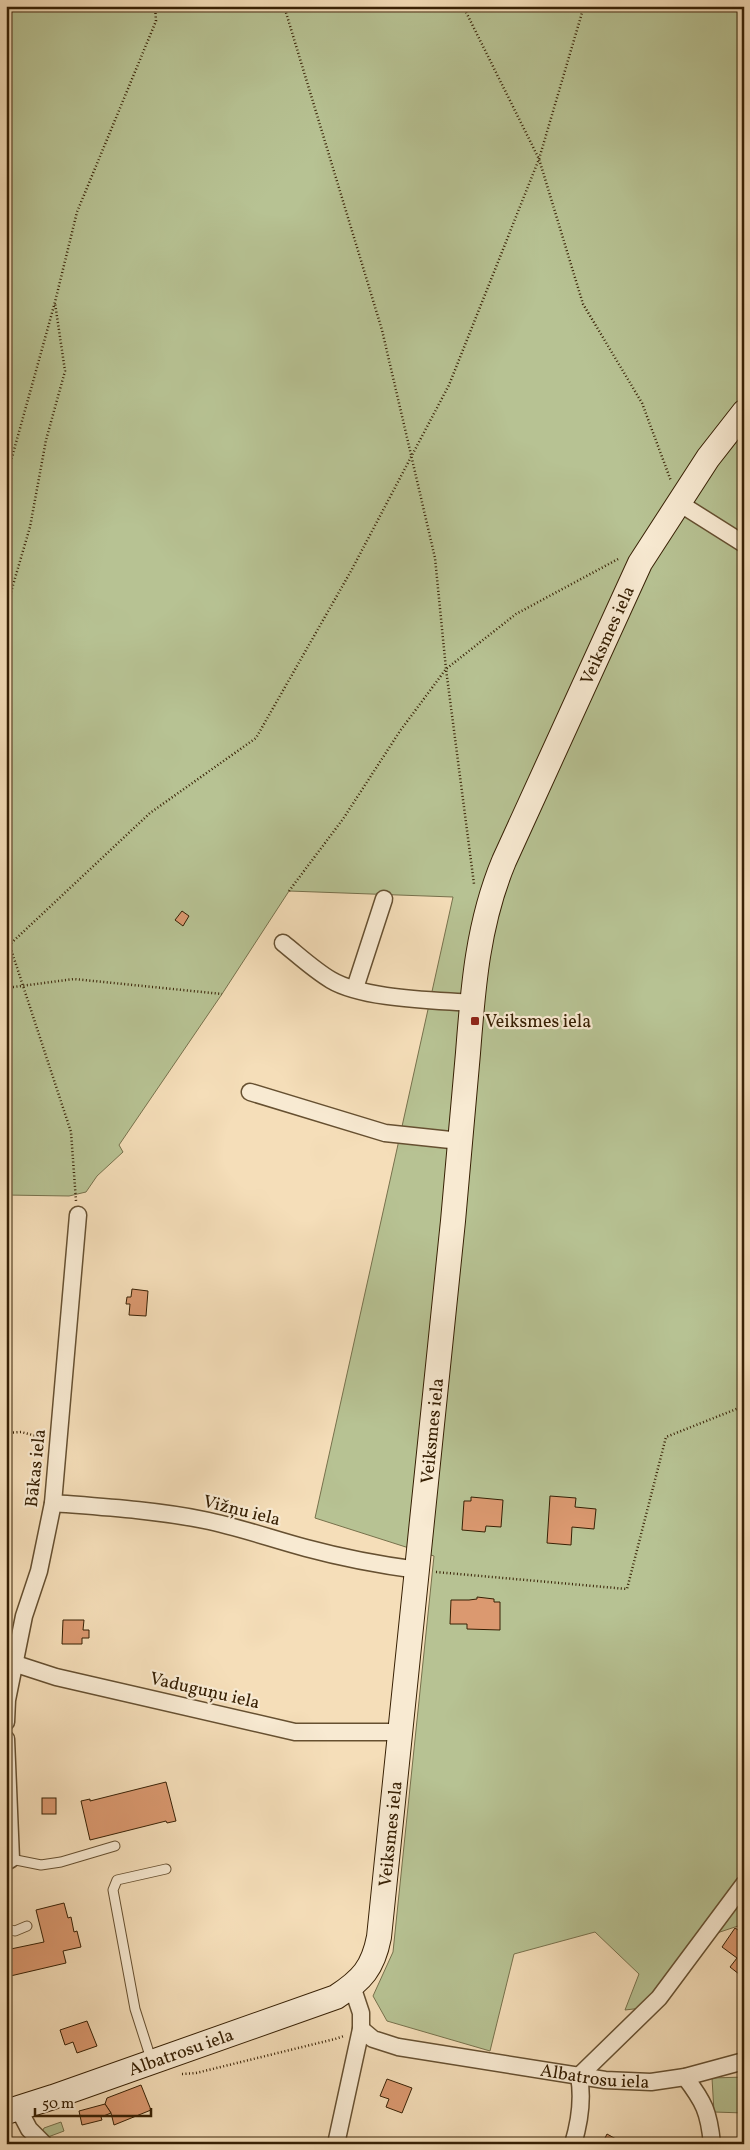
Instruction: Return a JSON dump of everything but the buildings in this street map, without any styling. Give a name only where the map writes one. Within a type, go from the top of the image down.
[{"type":"main road","name":"Veiksmes iela","points":[[352,1986],[375,1957],[379,1937],[418,1570],[460,1141],[471,1003],[481,935],[493,887],[640,563],[708,458],[744,412]]},
{"type":"main road","name":"Albatrosu iela","points":[[12,2110],[318,2004],[336,1997],[352,1986]]},
{"type":"street","points":[[679,503],[744,544]]},
{"type":"street","points":[[355,988],[384,899]]},
{"type":"street","points":[[282,943],[332,981],[386,996],[471,1003]]},
{"type":"street","points":[[250,1092],[385,1133],[460,1141]]},
{"type":"street","name":"Bākas iela","points":[[6,1722],[11,1659],[39,1571],[53,1503],[78,1215]]},
{"type":"street","name":"Vižņu iela","points":[[53,1503],[148,1511],[203,1520],[245,1529],[305,1548],[356,1560],[418,1570]]},
{"type":"street","name":"Vaduguņu iela","points":[[11,1659],[56,1677],[295,1732],[402,1732]]},
{"type":"street","points":[[6,1739],[9,1860]]},
{"type":"street","points":[[573,2144],[578,2130],[582,2096],[579,2076],[659,1998],[744,1884]]},
{"type":"street","points":[[336,2144],[361,2029],[361,2013],[352,1986]]},
{"type":"street","name":"Albatrosu iela","points":[[361,2029],[374,2039],[398,2047],[605,2080],[651,2082],[685,2077],[744,2060]]},
{"type":"street","points":[[685,2077],[705,2106],[710,2124],[712,2144]]},
{"type":"street","points":[[12,2110],[44,2144]]},
{"type":"lane","points":[[9,1860],[41,1865],[61,1862],[115,1846]]},
{"type":"lane","points":[[152,2062],[135,2009],[114,1890],[117,1880],[166,1869]]},
{"type":"lane","points":[[6,1929],[15,1931],[27,1926]]},
{"type":"path","points":[[6,479],[55,302],[77,212],[156,22],[155,6]]},
{"type":"path","points":[[284,6],[382,330],[436,558],[446,669],[474,885]]},
{"type":"path","points":[[463,6],[539,159],[583,304],[642,403],[679,503]]},
{"type":"path","points":[[6,948],[150,813],[256,738],[351,571],[449,385],[539,159],[584,6]]},
{"type":"path","points":[[6,609],[30,527],[46,440],[65,371],[55,302]]},
{"type":"path","points":[[289,891],[343,819],[400,731],[446,669],[516,614],[628,554]]},
{"type":"path","points":[[6,934],[71,1132],[74,1189],[78,1215]]},
{"type":"path","points":[[6,988],[74,979],[222,994]]},
{"type":"path","points":[[418,1570],[627,1589],[666,1436],[744,1406]]},
{"type":"path","points":[[6,1433],[20,1432],[58,1442]]},
{"type":"path","points":[[180,2074],[196,2073],[335,2039],[361,2029]]},
{"type":"green space","points":[[6,6],[744,6],[744,1924],[696,1940],[642,2008],[625,2010],[639,1974],[595,1932],[514,1954],[490,2051],[387,2021],[373,1996],[393,1952],[434,1556],[315,1518],[453,897],[289,891],[222,994],[119,1145],[123,1152],[97,1176],[86,1192],[69,1196],[6,1195]]},
{"type":"green space","points":[[744,2077],[744,2113],[714,2112],[712,2078]]},
{"type":"green space","points":[[61,2122],[64,2131],[48,2137],[42,2132],[44,2128]]},
{"type":"place","name":"Veiksmes iela","points":[[475,1021]]}]
